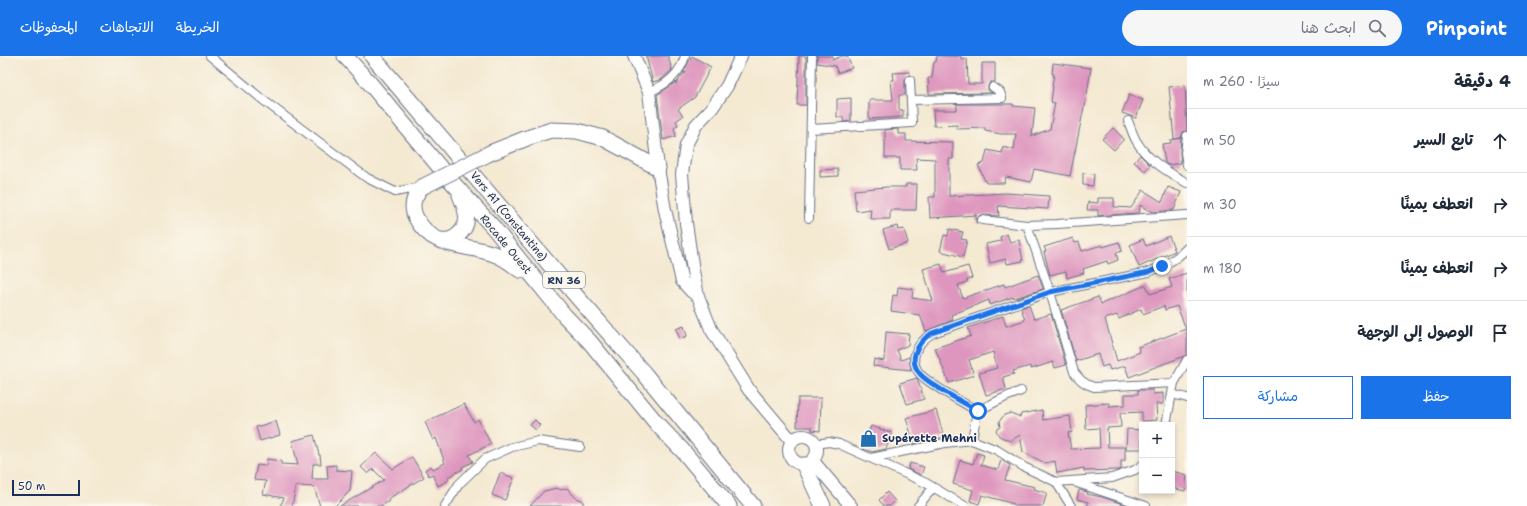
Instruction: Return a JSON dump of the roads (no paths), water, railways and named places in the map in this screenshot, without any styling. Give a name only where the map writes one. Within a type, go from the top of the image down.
[{"type":"highway","name":"Rocade Ouest","points":[[344,56],[368,81],[452,182],[542,286],[565,316],[590,342],[658,425],[683,451],[729,506]]},
{"type":"highway","name":"Vers A1 (Constantine)","points":[[372,56],[578,298],[644,372],[753,506]]},
{"type":"highway","points":[[542,286],[504,258],[482,250],[444,243],[435,238],[421,226],[408,203],[422,187],[490,153],[552,130],[577,131],[603,138],[658,168]]},
{"type":"highway","points":[[435,238],[449,240],[456,237],[464,230],[467,220],[465,208],[452,182]]},
{"type":"highway","points":[[808,463],[822,506]]},
{"type":"street","points":[[210,56],[257,95],[367,178],[395,192],[408,203]]},
{"type":"street","points":[[634,56],[649,92],[658,168],[665,210],[682,281],[698,296]]},
{"type":"street","points":[[649,92],[664,86],[672,80],[685,56]]},
{"type":"street","points":[[741,56],[727,86],[712,108],[696,125],[686,145],[682,174],[685,216],[698,296],[711,329],[749,390],[792,441]]},
{"type":"street","points":[[809,218],[812,56]]},
{"type":"street","points":[[811,129],[912,123],[910,80]]},
{"type":"street","points":[[911,100],[1002,98],[1000,92],[993,87]]},
{"type":"street","points":[[1128,121],[1136,140],[1144,151],[1160,166],[1187,183]]},
{"type":"street","points":[[1187,136],[1185,153],[1187,165]]},
{"type":"street","points":[[395,192],[422,187]]},
{"type":"street","points":[[982,220],[1027,225],[1187,215]]},
{"type":"street","points":[[1027,225],[1050,292],[1074,372],[1079,379],[1085,384],[1094,387],[1174,383]]},
{"type":"street","points":[[978,411],[920,374],[914,363],[914,356],[920,343],[932,333],[1050,292],[1149,272],[1175,259],[1187,248]]},
{"type":"street","points":[[1167,422],[1174,383],[1187,360]]},
{"type":"street","points":[[978,411],[1008,396],[1021,392]]},
{"type":"street","points":[[1172,394],[1187,398]]},
{"type":"street","points":[[972,440],[978,411]]},
{"type":"street","points":[[808,463],[817,453],[816,444],[813,440],[805,436],[796,438],[792,441],[789,449],[791,459],[795,462],[808,463],[851,506]]},
{"type":"street","points":[[871,458],[945,443],[972,440],[997,450],[1024,467],[1056,482],[1073,482],[1112,478],[1139,467]]},
{"type":"street","points":[[445,506],[459,484],[485,459],[512,447],[538,441],[580,448]]},
{"type":"street","points":[[816,444],[834,442],[933,488],[965,506]]},
{"type":"street","points":[[1056,482],[1071,506]]},
{"type":"street","points":[[1073,482],[1146,506]]},
{"type":"street","points":[[918,506],[933,488]]},
{"type":"place","name":"Supérette Mehni","points":[[869,438]]}]
